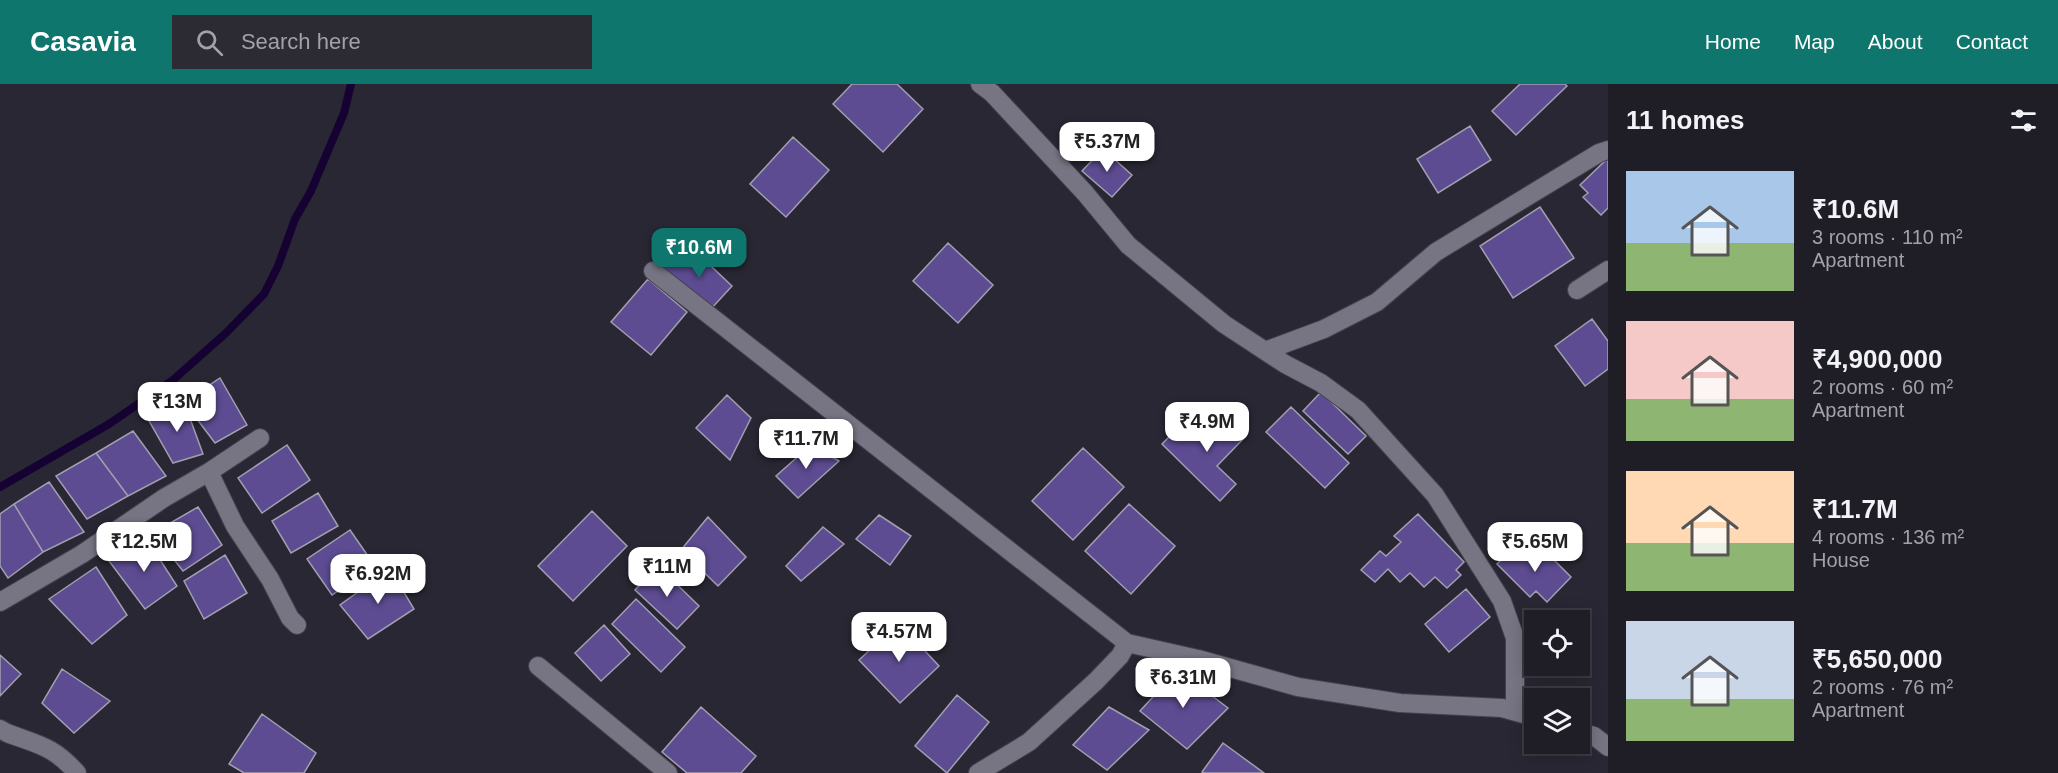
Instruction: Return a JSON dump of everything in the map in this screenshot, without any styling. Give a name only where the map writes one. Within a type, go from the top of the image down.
[{"type":"street","points":[[980,84],[992,93],[1128,245],[1224,324],[1285,364],[1321,383],[1358,410],[1435,495],[1502,601],[1515,638],[1515,711]]},
{"type":"street","points":[[1265,351],[1324,329],[1377,302],[1436,252],[1599,153],[1608,150]]},
{"type":"street","points":[[1577,290],[1608,270]]},
{"type":"street","points":[[653,271],[1127,643],[1198,659],[1298,687],[1400,703],[1502,708],[1524,714]]},
{"type":"street","points":[[0,602],[82,554],[164,498],[209,472],[260,438]]},
{"type":"street","points":[[209,472],[235,526],[270,579],[290,618],[297,626]]},
{"type":"street","points":[[978,773],[1029,742],[1096,681],[1120,656],[1127,643]]},
{"type":"street","points":[[538,666],[668,773]]},
{"type":"street","points":[[0,729],[51,749],[77,773]]},
{"type":"street","points":[[1590,735],[1608,747]]},
{"type":"building","points":[[852,84],[897,84],[923,109],[883,152],[833,104]]},
{"type":"building","points":[[1520,84],[1565,84],[1567,86],[1516,135],[1492,111]]},
{"type":"building","points":[[1470,126],[1491,160],[1438,193],[1417,159]]},
{"type":"building","points":[[793,137],[829,170],[786,217],[750,184]]},
{"type":"building","points":[[1103,149],[1132,175],[1112,197],[1082,171]]},
{"type":"building","points":[[1606,160],[1608,161],[1608,208],[1601,215],[1583,197],[1588,193],[1580,185]]},
{"type":"building","points":[[1540,207],[1574,258],[1513,298],[1480,246]]},
{"type":"building","points":[[948,243],[993,285],[958,323],[913,281]]},
{"type":"building","points":[[696,252],[732,286],[710,310],[662,266],[674,253],[685,263]]},
{"type":"building","points":[[648,279],[687,312],[651,355],[611,322]]},
{"type":"building","points":[[1592,319],[1608,341],[1608,369],[1585,386],[1555,346]]},
{"type":"building","points":[[220,378],[247,425],[215,443],[184,402]]},
{"type":"building","points":[[1321,392],[1366,436],[1348,454],[1303,411]]},
{"type":"building","points":[[727,395],[751,418],[730,460],[696,428]]},
{"type":"building","points":[[184,402],[203,454],[173,463],[148,419]]},
{"type":"building","points":[[1291,407],[1349,463],[1325,488],[1266,432]]},
{"type":"building","points":[[1225,415],[1246,436],[1217,466],[1236,484],[1220,501],[1162,444],[1185,421],[1202,438]]},
{"type":"building","points":[[133,431],[166,476],[128,496],[96,453]]},
{"type":"building","points":[[287,445],[310,480],[262,513],[238,478]]},
{"type":"building","points":[[811,445],[839,461],[798,498],[776,476]]},
{"type":"building","points":[[1083,448],[1124,487],[1073,540],[1032,501]]},
{"type":"building","points":[[96,453],[128,496],[87,519],[56,476]]},
{"type":"building","points":[[49,482],[84,532],[43,552],[14,504]]},
{"type":"building","points":[[318,493],[338,526],[291,553],[272,521]]},
{"type":"building","points":[[14,504],[43,552],[8,578],[0,566],[0,514]]},
{"type":"building","points":[[1129,504],[1175,546],[1131,594],[1085,551]]},
{"type":"building","points":[[198,507],[222,545],[183,571],[153,533]]},
{"type":"building","points":[[592,511],[627,546],[573,601],[538,566]]},
{"type":"building","points":[[1418,514],[1464,562],[1456,570],[1461,575],[1447,588],[1435,577],[1424,587],[1410,573],[1400,582],[1388,569],[1375,582],[1361,570],[1380,551],[1386,556],[1401,542],[1394,536]]},
{"type":"building","points":[[879,515],[911,536],[890,565],[856,539]]},
{"type":"building","points":[[708,517],[746,557],[718,586],[681,550]]},
{"type":"building","points":[[823,527],[844,544],[801,581],[786,566]]},
{"type":"building","points":[[350,530],[375,566],[332,595],[307,559]]},
{"type":"building","points":[[146,538],[177,586],[145,609],[109,561]]},
{"type":"building","points":[[1539,545],[1571,577],[1547,602],[1536,591],[1530,597],[1497,564],[1512,549],[1524,560]]},
{"type":"building","points":[[225,555],[247,593],[204,619],[184,581]]},
{"type":"building","points":[[658,566],[699,606],[677,629],[635,590]]},
{"type":"building","points":[[96,567],[127,615],[92,644],[49,599]]},
{"type":"building","points":[[390,569],[414,609],[368,639],[340,605]]},
{"type":"building","points":[[1466,589],[1490,617],[1449,652],[1425,624]]},
{"type":"building","points":[[636,599],[685,647],[661,672],[612,624]]},
{"type":"building","points":[[899,623],[939,666],[900,703],[859,660]]},
{"type":"building","points":[[604,625],[630,654],[601,681],[575,653]]},
{"type":"building","points":[[0,655],[21,674],[0,696]]},
{"type":"building","points":[[62,669],[110,701],[74,733],[42,703]]},
{"type":"building","points":[[1178,670],[1228,708],[1187,749],[1140,711]]},
{"type":"building","points":[[957,695],[989,722],[947,773],[915,746]]},
{"type":"building","points":[[701,707],[756,756],[741,773],[687,773],[662,752]]},
{"type":"building","points":[[1109,707],[1149,730],[1107,770],[1073,745]]},
{"type":"building","points":[[262,714],[316,753],[304,773],[244,773],[229,764]]},
{"type":"building","points":[[1223,743],[1264,773],[1202,772]]},
{"type":"waterway","points":[[0,487],[109,424],[173,380],[226,333],[264,294],[278,266],[295,219],[311,191],[344,113],[351,84]]}]
